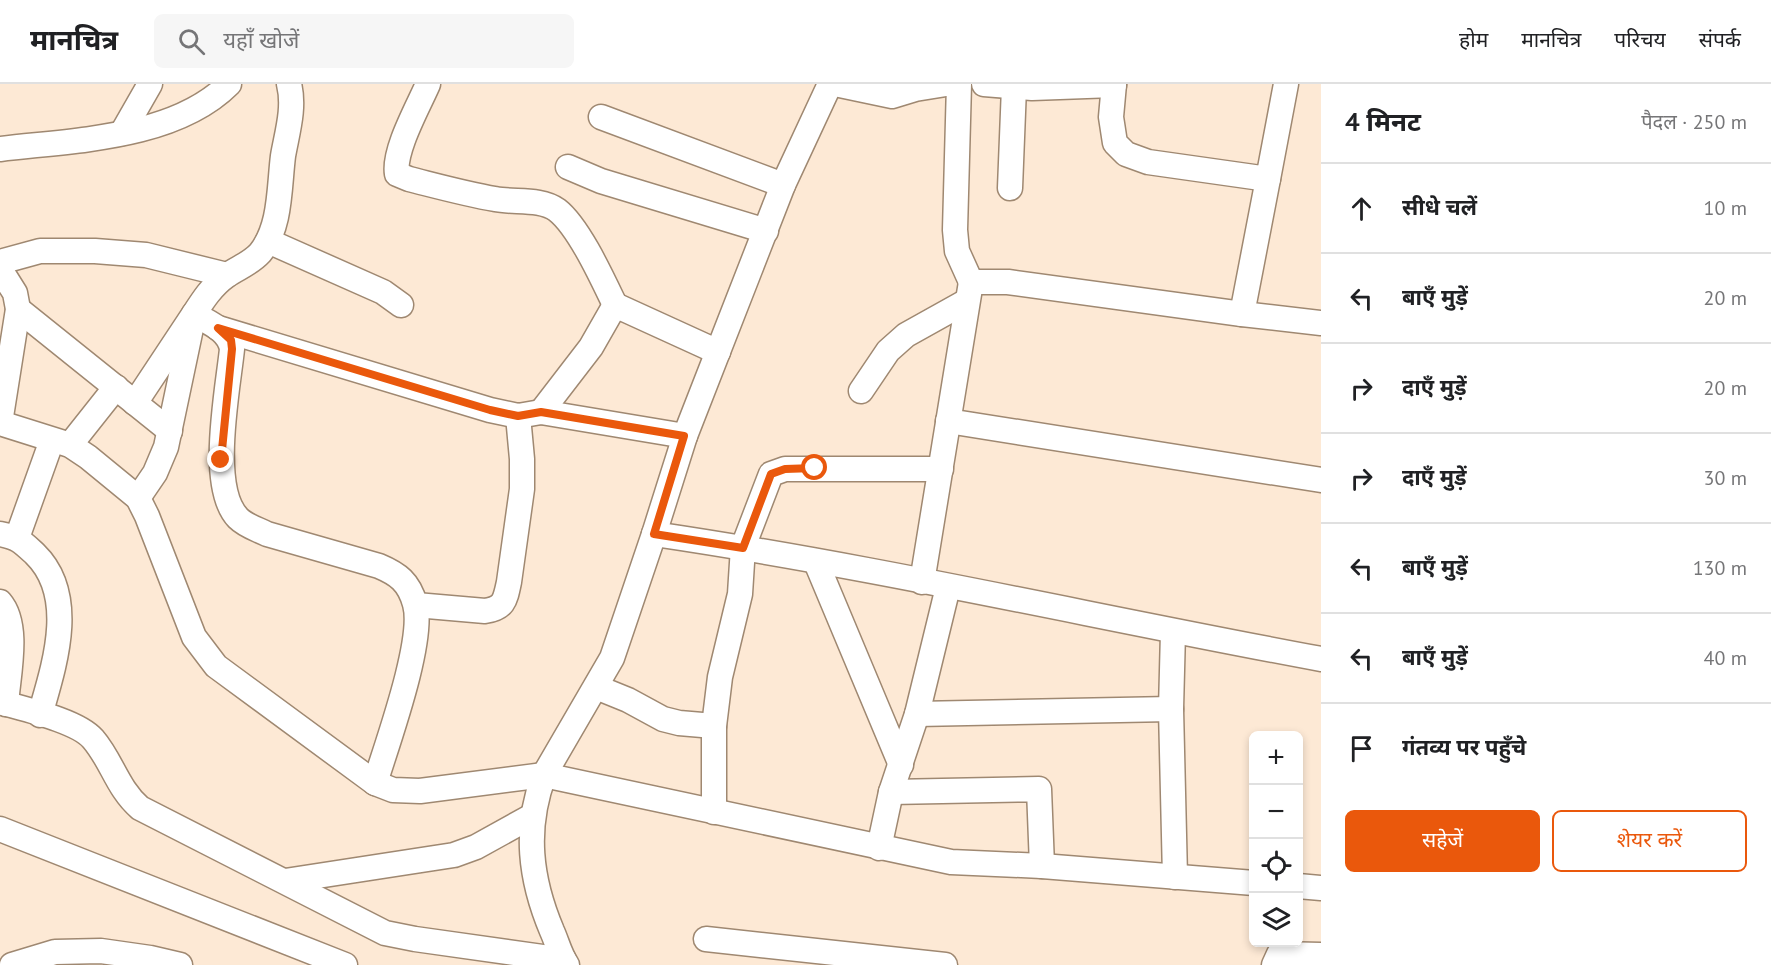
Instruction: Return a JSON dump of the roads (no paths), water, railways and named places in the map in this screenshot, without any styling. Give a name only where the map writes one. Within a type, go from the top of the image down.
[{"type":"street","points":[[122,133],[150,84]]},
{"type":"street","points":[[0,149],[122,133],[173,119],[216,97],[229,84]]},
{"type":"street","points":[[135,403],[205,297],[227,275],[259,255],[268,241],[277,204],[291,115],[289,84]]},
{"type":"street","points":[[428,84],[399,150],[397,174],[409,179],[494,199],[548,204],[560,212],[569,223],[615,305],[718,352]]},
{"type":"street","points":[[566,962],[539,897],[532,854],[532,816],[544,775],[612,658],[684,436],[783,185],[830,84]]},
{"type":"street","points":[[835,84],[892,96],[915,89],[946,84]]},
{"type":"street","points":[[922,582],[969,291],[957,250],[955,230],[959,84]]},
{"type":"street","points":[[984,84],[1032,88],[1114,84],[1111,117],[1115,142],[1126,154],[1148,162],[1268,179]]},
{"type":"street","points":[[1242,314],[1286,84]]},
{"type":"street","points":[[1010,188],[1014,87]]},
{"type":"street","points":[[601,117],[783,185]]},
{"type":"street","points":[[568,167],[601,181],[766,231]]},
{"type":"street","points":[[268,241],[383,292],[401,304]]},
{"type":"street","points":[[0,262],[40,251],[95,250],[146,255],[227,275]]},
{"type":"street","points":[[0,269],[15,293],[18,309],[6,353],[0,423],[61,442],[88,457],[138,498],[194,637],[216,666],[375,783],[393,790],[420,791],[544,775],[951,862],[1042,866],[1249,883]]},
{"type":"street","points":[[861,391],[888,351],[906,335],[969,291],[1008,282],[1321,323]]},
{"type":"street","points":[[416,605],[485,611],[502,605],[509,582],[522,489],[522,459],[529,414],[591,347],[615,305]]},
{"type":"street","points":[[18,309],[170,431]]},
{"type":"street","points":[[194,314],[218,328],[231,340],[221,460],[228,499],[237,517],[249,526],[267,534],[347,556],[396,573],[403,580],[416,605],[414,646],[409,671],[375,783]]},
{"type":"street","points":[[138,498],[155,473],[166,447],[194,314]]},
{"type":"street","points":[[218,328],[447,399],[529,414],[684,436]]},
{"type":"street","points":[[40,715],[53,670],[57,646],[58,602],[48,571],[40,559],[9,536],[61,442],[116,387]]},
{"type":"street","points":[[948,421],[1321,480]]},
{"type":"street","points":[[714,812],[714,726],[720,676],[740,594],[743,548],[771,474],[785,469],[941,469]]},
{"type":"street","points":[[654,534],[743,548],[1321,659]]},
{"type":"street","points":[[816,562],[901,765]]},
{"type":"street","points":[[879,848],[891,792],[917,714],[948,587]]},
{"type":"street","points":[[0,602],[6,609],[11,639],[3,703],[73,725],[86,732],[94,740],[128,797],[140,807],[385,933],[566,962]]},
{"type":"street","points":[[1173,632],[1171,709],[1175,877]]},
{"type":"street","points":[[596,687],[628,700],[663,719],[714,726]]},
{"type":"street","points":[[917,714],[1171,709]]},
{"type":"street","points":[[891,792],[1039,789],[1042,866]]},
{"type":"street","points":[[285,881],[454,855],[486,842],[532,816]]},
{"type":"street","points":[[0,830],[292,956],[345,965]]},
{"type":"street","points":[[1303,886],[1321,888]]},
{"type":"street","points":[[706,939],[945,965]]},
{"type":"street","points":[[12,965],[55,952],[101,951],[180,965]]},
{"type":"street","points":[[1274,965],[1279,954],[1321,955]]}]
